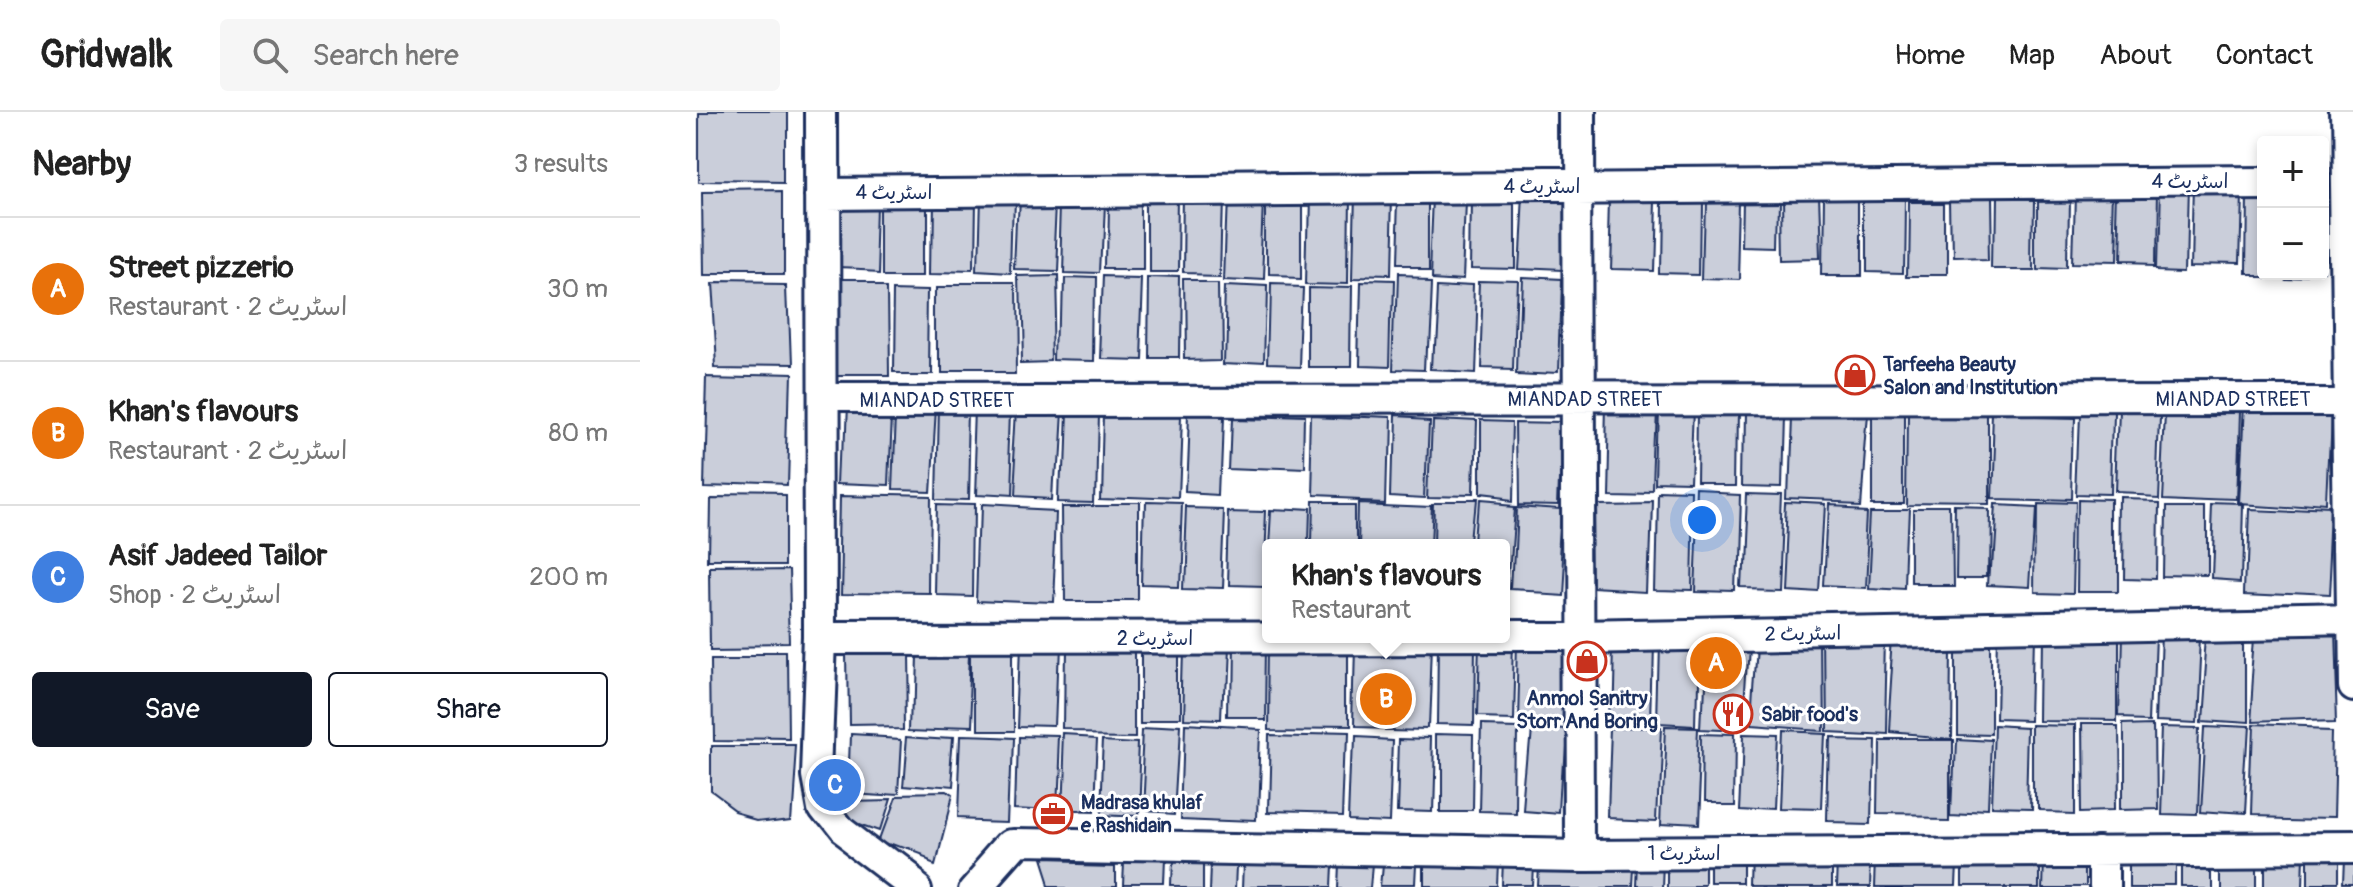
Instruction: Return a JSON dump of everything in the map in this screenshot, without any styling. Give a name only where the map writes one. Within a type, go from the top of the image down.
[{"type":"street","points":[[821,112],[822,638],[817,773],[823,806],[842,830],[917,887]]},
{"type":"street","points":[[1578,112],[1580,854]]},
{"type":"street","points":[[2345,112],[2334,180],[2349,399],[2353,684]]},
{"type":"street","name":"اسٹریٹ 4","points":[[821,193],[2257,181]]},
{"type":"street","name":"MIANDAD STREET","points":[[822,400],[2349,399]]},
{"type":"street","name":"اسٹریٹ 2","points":[[1510,637],[2352,622]]},
{"type":"street","name":"اسٹریٹ 2","points":[[822,638],[1262,637]]},
{"type":"street","name":"اسٹریٹ 1","points":[[978,887],[1016,844],[1580,854],[2353,849]]},
{"type":"street","points":[[2105,850],[2105,887]]},
{"type":"building","points":[[698,112],[787,112],[787,183],[698,182]]},
{"type":"building","points":[[2159,189],[2192,189],[2190,269],[2157,268]]},
{"type":"building","points":[[2197,189],[2239,191],[2237,265],[2195,264]]},
{"type":"building","points":[[2117,190],[2156,191],[2155,267],[2115,266]]},
{"type":"building","points":[[2243,190],[2257,191],[2257,273],[2242,273]]},
{"type":"building","points":[[784,191],[784,273],[704,273],[703,192]]},
{"type":"building","points":[[2077,191],[2114,192],[2112,266],[2075,265]]},
{"type":"building","points":[[2035,193],[2071,193],[2070,267],[2035,266]]},
{"type":"building","points":[[1353,194],[1388,195],[1386,281],[1351,280]]},
{"type":"building","points":[[1228,195],[1266,196],[1263,280],[1225,278]]},
{"type":"building","points":[[1268,195],[1303,195],[1303,277],[1268,276]]},
{"type":"building","points":[[1310,195],[1348,196],[1347,282],[1308,281]]},
{"type":"building","points":[[1185,196],[1223,197],[1221,275],[1184,274]]},
{"type":"building","points":[[1475,196],[1514,196],[1514,268],[1474,267]]},
{"type":"building","points":[[1436,197],[1470,199],[1467,277],[1433,275]]},
{"type":"building","points":[[1521,197],[1566,199],[1562,271],[1517,269]]},
{"type":"building","points":[[1818,197],[1820,260],[1784,261],[1783,198]]},
{"type":"building","points":[[885,198],[927,198],[927,272],[885,272]]},
{"type":"building","points":[[1149,198],[1180,199],[1179,272],[1149,272]]},
{"type":"building","points":[[1394,198],[1431,198],[1431,270],[1392,270]]},
{"type":"building","points":[[1823,198],[1859,198],[1859,275],[1822,275]]},
{"type":"building","points":[[933,199],[973,200],[972,272],[932,271]]},
{"type":"building","points":[[978,199],[1014,200],[1012,276],[976,274]]},
{"type":"building","points":[[1019,199],[1057,201],[1054,271],[1016,270]]},
{"type":"building","points":[[1613,199],[1653,201],[1651,270],[1611,269]]},
{"type":"building","points":[[1704,199],[1740,200],[1738,280],[1702,279]]},
{"type":"building","points":[[1745,199],[1780,200],[1779,248],[1744,247]]},
{"type":"building","points":[[1995,199],[2032,200],[2031,266],[1994,266]]},
{"type":"building","points":[[1061,200],[1102,202],[1099,274],[1059,273]]},
{"type":"building","points":[[1106,200],[1143,200],[1143,269],[1105,269]]},
{"type":"building","points":[[1953,200],[1990,200],[1991,259],[1954,260]]},
{"type":"building","points":[[1864,201],[1905,201],[1904,272],[1864,271]]},
{"type":"building","points":[[1659,202],[1700,202],[1699,274],[1658,273]]},
{"type":"building","points":[[1909,202],[1947,202],[1947,277],[1908,277]]},
{"type":"building","points":[[836,203],[882,205],[880,272],[834,270]]},
{"type":"building","points":[[1054,275],[1056,361],[1020,362],[1018,276]]},
{"type":"building","points":[[1104,276],[1141,277],[1138,359],[1101,358]]},
{"type":"building","points":[[1147,277],[1180,278],[1179,359],[1146,359]]},
{"type":"building","points":[[1061,278],[1096,279],[1095,362],[1059,361]]},
{"type":"building","points":[[1395,278],[1431,279],[1427,373],[1392,372]]},
{"type":"building","points":[[1521,278],[1561,280],[1558,372],[1518,370]]},
{"type":"building","points":[[1184,281],[1220,281],[1221,358],[1185,359]]},
{"type":"building","points":[[1437,281],[1476,283],[1473,373],[1433,371]]},
{"type":"building","points":[[1482,281],[1517,282],[1514,368],[1479,367]]},
{"type":"building","points":[[710,282],[787,283],[790,366],[715,365]]},
{"type":"building","points":[[837,284],[889,284],[890,377],[838,377]]},
{"type":"building","points":[[1226,284],[1265,286],[1263,364],[1224,362]]},
{"type":"building","points":[[1269,284],[1306,285],[1303,367],[1267,366]]},
{"type":"building","points":[[896,285],[933,286],[932,371],[895,371]]},
{"type":"building","points":[[940,285],[1014,285],[1015,372],[940,372]]},
{"type":"building","points":[[1312,285],[1351,286],[1350,366],[1312,366]]},
{"type":"building","points":[[1359,285],[1391,286],[1389,367],[1357,366]]},
{"type":"building","points":[[708,374],[789,376],[786,486],[705,483]]},
{"type":"building","points":[[1656,407],[1697,408],[1694,488],[1654,487]]},
{"type":"building","points":[[894,408],[934,410],[929,492],[891,491]]},
{"type":"building","points":[[937,408],[972,409],[970,499],[935,498]]},
{"type":"building","points":[[979,408],[1014,410],[1011,498],[976,496]]},
{"type":"building","points":[[1605,408],[1654,409],[1651,490],[1603,489]]},
{"type":"building","points":[[2243,408],[2333,413],[2329,508],[2238,502]]},
{"type":"building","points":[[845,409],[891,411],[888,486],[842,484]]},
{"type":"building","points":[[1019,409],[1057,411],[1052,500],[1014,498]]},
{"type":"building","points":[[1702,409],[1739,410],[1738,486],[1701,486]]},
{"type":"building","points":[[1061,411],[1096,412],[1094,501],[1058,500]]},
{"type":"building","points":[[1745,411],[1783,411],[1781,487],[1744,486]]},
{"type":"building","points":[[1790,412],[1866,413],[1859,504],[1787,501]]},
{"type":"building","points":[[1908,412],[1989,413],[1989,505],[1907,504]]},
{"type":"building","points":[[2164,412],[2240,415],[2237,499],[2160,496]]},
{"type":"building","points":[[1102,413],[1181,416],[1178,500],[1100,497]]},
{"type":"building","points":[[1870,413],[1904,413],[1904,500],[1870,500]]},
{"type":"building","points":[[2079,414],[2115,416],[2113,498],[2076,497]]},
{"type":"building","points":[[2120,414],[2159,416],[2156,497],[2117,495]]},
{"type":"building","points":[[1188,415],[1225,417],[1222,495],[1185,493]]},
{"type":"building","points":[[1994,415],[2073,417],[2071,500],[1991,498]]},
{"type":"building","points":[[1233,417],[1306,419],[1305,469],[1231,466]]},
{"type":"building","points":[[1313,417],[1388,420],[1386,501],[1311,498]]},
{"type":"building","points":[[1393,418],[1431,420],[1428,495],[1391,493]]},
{"type":"building","points":[[1434,419],[1473,421],[1471,497],[1431,496]]},
{"type":"building","points":[[1477,420],[1514,421],[1512,503],[1477,499]]},
{"type":"building","points":[[1518,421],[1564,422],[1561,506],[1519,505]]},
{"type":"building","points":[[1699,493],[1740,495],[1737,594],[1695,593]]},
{"type":"building","points":[[1746,494],[1783,495],[1779,590],[1742,589]]},
{"type":"building","points":[[709,495],[786,496],[786,565],[708,565]]},
{"type":"building","points":[[844,495],[930,497],[929,594],[842,593]]},
{"type":"building","points":[[1658,495],[1694,496],[1692,591],[1656,590]]},
{"type":"building","points":[[1652,499],[1649,593],[1597,590],[1596,500]]},
{"type":"building","points":[[2122,501],[2157,502],[2156,579],[2121,578]]},
{"type":"building","points":[[1359,502],[1432,505],[1430,539],[1358,539]]},
{"type":"building","points":[[2033,502],[2077,503],[2075,594],[2032,593]]},
{"type":"building","points":[[2080,502],[2115,503],[2115,592],[2079,592]]},
{"type":"building","points":[[937,503],[974,504],[973,595],[935,594]]},
{"type":"building","points":[[1434,503],[1475,503],[1472,539],[1433,539]]},
{"type":"building","points":[[1994,503],[2032,505],[2027,588],[1989,586]]},
{"type":"building","points":[[2164,503],[2207,503],[2207,579],[2163,578]]},
{"type":"building","points":[[2214,503],[2242,504],[2240,583],[2211,581]]},
{"type":"building","points":[[1063,504],[1138,504],[1138,601],[1064,601]]},
{"type":"building","points":[[1144,504],[1182,505],[1179,587],[1142,586]]},
{"type":"building","points":[[1478,504],[1515,507],[1510,574],[1510,539],[1475,539]]},
{"type":"building","points":[[1309,505],[1356,505],[1356,539],[1308,539]]},
{"type":"building","points":[[1787,505],[1824,507],[1819,590],[1783,588]]},
{"type":"building","points":[[980,506],[1058,510],[1054,604],[977,601]]},
{"type":"building","points":[[1828,506],[1867,508],[1863,587],[1824,585]]},
{"type":"building","points":[[1186,507],[1226,508],[1223,589],[1183,588]]},
{"type":"building","points":[[1517,507],[1563,510],[1558,592],[1513,589]]},
{"type":"building","points":[[1870,507],[1909,507],[1906,590],[1866,588]]},
{"type":"building","points":[[2247,507],[2334,511],[2330,596],[2244,592]]},
{"type":"building","points":[[1231,509],[1267,510],[1266,539],[1262,539],[1262,587],[1229,586]]},
{"type":"building","points":[[1959,509],[1989,510],[1988,577],[1958,577]]},
{"type":"building","points":[[1271,510],[1306,512],[1305,539],[1269,539]]},
{"type":"building","points":[[1913,510],[1954,510],[1955,585],[1913,585]]},
{"type":"building","points":[[791,570],[793,646],[711,647],[710,571]]},
{"type":"building","points":[[2333,634],[2336,720],[2250,723],[2256,636]]},
{"type":"building","points":[[2164,635],[2201,637],[2197,721],[2161,719]]},
{"type":"building","points":[[2207,635],[2246,636],[2246,723],[2201,720]]},
{"type":"building","points":[[1952,636],[1992,636],[1992,735],[1952,734]]},
{"type":"building","points":[[2000,636],[2038,637],[2036,722],[1998,721]]},
{"type":"building","points":[[2045,636],[2115,637],[2115,723],[2044,722]]},
{"type":"building","points":[[2119,636],[2158,637],[2155,718],[2117,717]]},
{"type":"building","points":[[1889,638],[1887,734],[1825,731],[1824,639]]},
{"type":"building","points":[[1896,638],[1947,639],[1946,738],[1890,733]]},
{"type":"building","points":[[1821,640],[1822,732],[1752,727],[1757,642]]},
{"type":"building","points":[[1660,642],[1699,643],[1697,725],[1658,723]]},
{"type":"building","points":[[1228,643],[1266,644],[1265,720],[1227,720]]},
{"type":"building","points":[[1269,643],[1347,643],[1347,729],[1268,728]]},
{"type":"building","points":[[1354,643],[1433,646],[1430,730],[1352,728]]},
{"type":"building","points":[[1439,643],[1474,644],[1473,729],[1438,728]]},
{"type":"building","points":[[1478,643],[1514,643],[1512,717],[1476,716]]},
{"type":"building","points":[[1612,643],[1654,644],[1652,722],[1610,721]]},
{"type":"building","points":[[1706,643],[1749,645],[1744,730],[1702,728]]},
{"type":"building","points":[[972,644],[1013,644],[1013,732],[972,732]]},
{"type":"building","points":[[1518,644],[1568,646],[1565,721],[1516,719]]},
{"type":"building","points":[[1021,645],[1057,646],[1054,730],[1018,729]]},
{"type":"building","points":[[1144,647],[1180,648],[1180,720],[1144,720]]},
{"type":"building","points":[[1185,647],[1224,649],[1221,723],[1183,722]]},
{"type":"building","points":[[1063,648],[1138,649],[1138,732],[1062,731]]},
{"type":"building","points":[[905,651],[906,726],[849,727],[848,652]]},
{"type":"building","points":[[914,652],[971,654],[968,729],[912,727]]},
{"type":"building","points":[[712,655],[789,655],[790,740],[713,739]]},
{"type":"building","points":[[2157,722],[2158,808],[2122,809],[2122,723]]},
{"type":"building","points":[[1481,724],[1516,725],[1515,813],[1479,812]]},
{"type":"building","points":[[1529,725],[1564,727],[1559,813],[1522,810]]},
{"type":"building","points":[[2164,725],[2201,726],[2198,814],[2161,813]]},
{"type":"building","points":[[2206,725],[2246,727],[2241,816],[2201,813]]},
{"type":"building","points":[[1144,726],[1179,728],[1174,814],[1140,812]]},
{"type":"building","points":[[1665,726],[1700,727],[1696,827],[1661,825]]},
{"type":"building","points":[[2037,726],[2075,727],[2075,813],[2037,812]]},
{"type":"building","points":[[2250,726],[2335,729],[2333,818],[2247,816]]},
{"type":"building","points":[[1184,727],[1260,731],[1257,820],[1181,817]]},
{"type":"building","points":[[1613,727],[1661,728],[1657,819],[1610,817]]},
{"type":"building","points":[[1996,727],[2033,729],[2031,813],[1993,812]]},
{"type":"building","points":[[2080,727],[2116,727],[2117,809],[2081,810]]},
{"type":"building","points":[[1269,733],[1345,735],[1342,817],[1267,815]]},
{"type":"building","points":[[1703,733],[1734,734],[1733,802],[1702,802]]},
{"type":"building","points":[[1785,733],[1826,735],[1823,810],[1782,809]]},
{"type":"building","points":[[908,734],[954,737],[950,791],[904,787]]},
{"type":"building","points":[[851,735],[902,738],[899,793],[849,790]]},
{"type":"building","points":[[1062,736],[1096,738],[1093,812],[1059,811]]},
{"type":"building","points":[[1103,736],[1139,738],[1136,818],[1100,816]]},
{"type":"building","points":[[1742,736],[1780,737],[1777,808],[1739,806]]},
{"type":"building","points":[[959,737],[1014,739],[1011,820],[956,818]]},
{"type":"building","points":[[1352,737],[1395,739],[1392,820],[1349,818]]},
{"type":"building","points":[[1830,737],[1872,738],[1870,823],[1828,822]]},
{"type":"building","points":[[1401,738],[1432,739],[1430,810],[1399,809]]},
{"type":"building","points":[[1437,738],[1473,739],[1472,809],[1437,809]]},
{"type":"building","points":[[1952,738],[1992,740],[1989,813],[1949,811]]},
{"type":"building","points":[[1020,739],[1058,740],[1055,806],[1018,804]]},
{"type":"building","points":[[1877,739],[1948,739],[1948,815],[1876,814]]},
{"type":"building","points":[[711,745],[796,745],[791,818],[760,822],[739,816],[711,795]]},
{"type":"building","points":[[943,796],[949,800],[933,861],[879,841],[895,797]]},
{"type":"building","points":[[890,797],[880,829],[842,816],[848,798]]},
{"type":"building","points":[[1665,858],[1705,859],[1705,887],[1665,887]]},
{"type":"building","points":[[1711,858],[1747,859],[1747,887],[1711,887]]},
{"type":"building","points":[[1754,858],[1833,860],[1833,887],[1753,887]]},
{"type":"building","points":[[1877,858],[1955,860],[1954,887],[1876,887]]},
{"type":"building","points":[[2039,858],[2085,859],[2085,887],[2038,887]]},
{"type":"building","points":[[2183,858],[2212,858],[2212,887],[2183,887]]},
{"type":"building","points":[[1633,859],[1661,860],[1660,887],[1632,887]]},
{"type":"building","points":[[1838,859],[1872,860],[1871,887],[1837,887]]},
{"type":"building","points":[[2221,859],[2258,859],[2258,887],[2221,887]]},
{"type":"building","points":[[2304,859],[2335,859],[2335,887],[2304,887]]},
{"type":"building","points":[[1169,860],[1205,861],[1205,887],[1168,887]]},
{"type":"building","points":[[1960,860],[2035,860],[2035,887],[1960,887]]},
{"type":"building","points":[[2131,860],[2177,860],[2177,887],[2131,887]]},
{"type":"building","points":[[2342,860],[2353,860],[2353,887],[2341,887]]},
{"type":"building","points":[[1124,861],[1162,861],[1161,887],[1123,887]]},
{"type":"building","points":[[1249,861],[1328,864],[1327,887],[1248,887]]},
{"type":"building","points":[[2266,861],[2300,862],[2299,887],[2266,887]]},
{"type":"building","points":[[1037,862],[1116,864],[1116,887],[1045,887]]},
{"type":"building","points":[[1213,862],[1242,864],[1241,887],[1212,887]]},
{"type":"building","points":[[1337,862],[1377,865],[1375,887],[1336,887]]},
{"type":"building","points":[[1425,862],[1498,864],[1497,887],[1425,887]]},
{"type":"building","points":[[1504,862],[1537,863],[1536,887],[1503,887]]},
{"type":"building","points":[[1542,862],[1629,867],[1628,887],[1541,887]]},
{"type":"building","points":[[1387,865],[1419,867],[1418,887],[1385,887]]},
{"type":"place","name":"Tarfeeha Beauty Salon and Institution","points":[[1855,375]]},
{"type":"place","name":"Anmol Sanitry Storr And Boring","points":[[1587,661]]},
{"type":"place","name":"Street pizzerio","points":[[1716,663]]},
{"type":"place","name":"Khan's flavours","points":[[1386,699]]},
{"type":"place","name":"Sabir food's","points":[[1733,714]]},
{"type":"place","name":"Asif Jadeed Tailor","points":[[835,785]]},
{"type":"place","name":"Madrasa khulaf e Rashidain","points":[[1053,814]]}]
